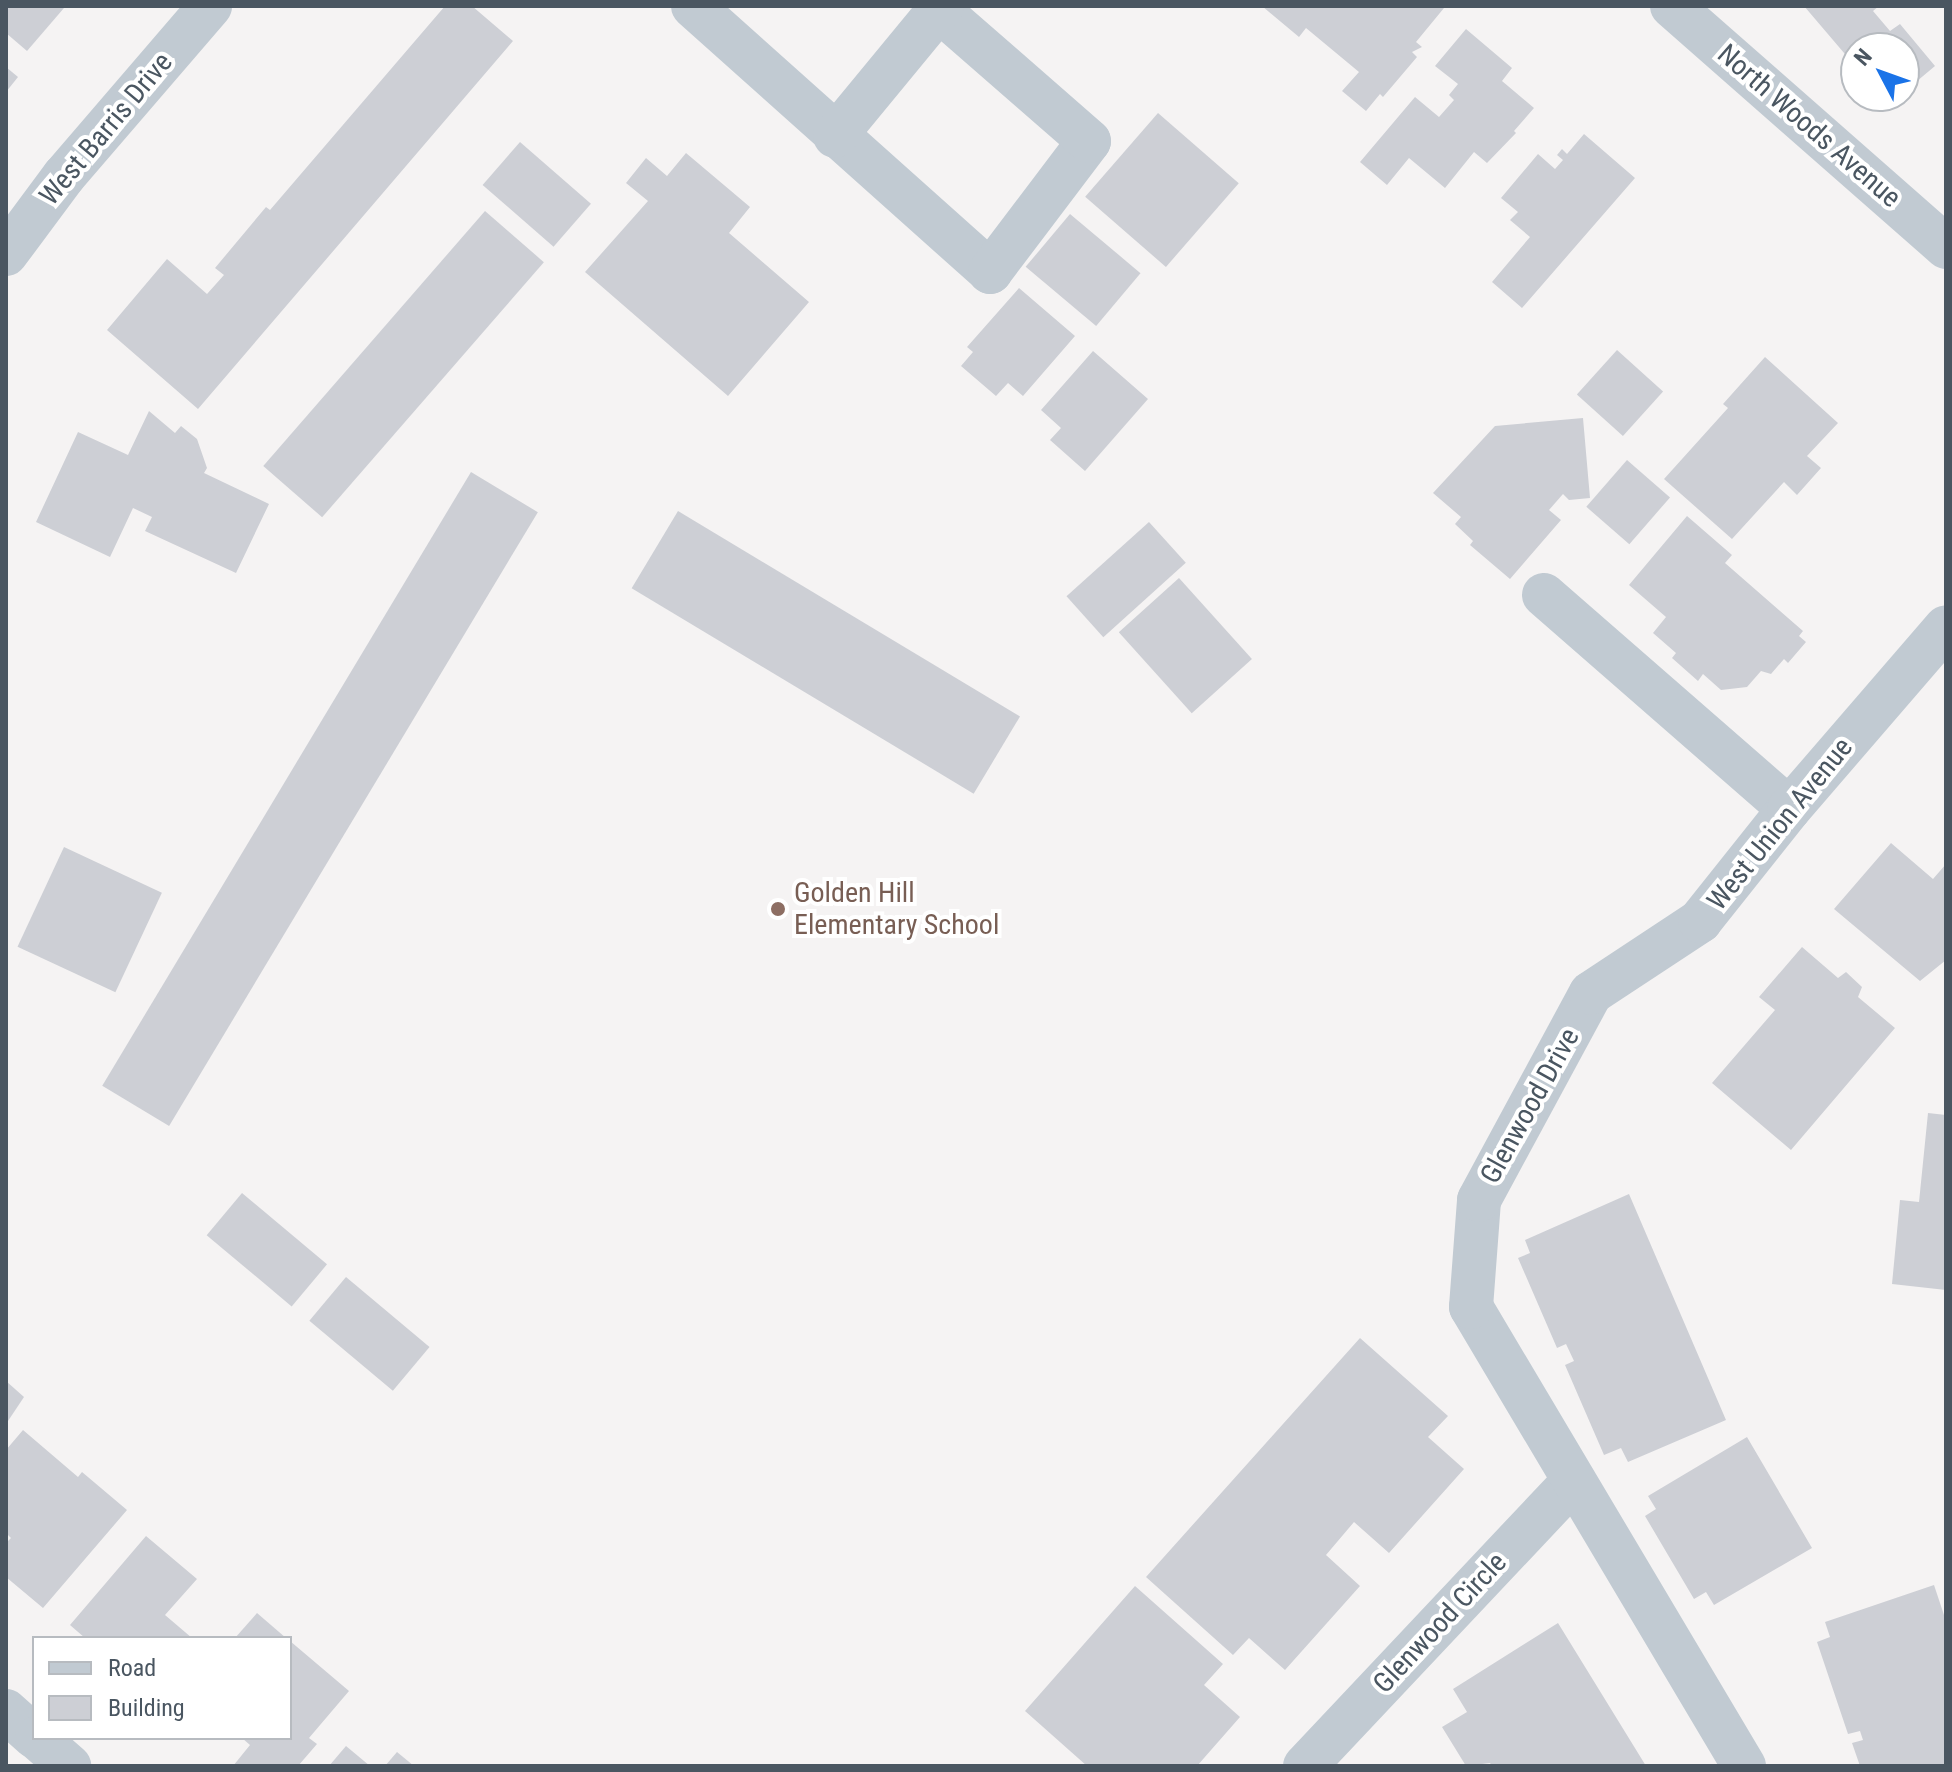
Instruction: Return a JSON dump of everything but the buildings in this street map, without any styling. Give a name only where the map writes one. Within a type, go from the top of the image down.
[{"type":"street","name":"West Barris Drive","points":[[6,254],[64,176],[210,6]]},
{"type":"street","points":[[693,6],[835,136],[990,272],[1089,141],[941,8],[835,136]]},
{"type":"street","name":"North Woods Avenue","points":[[1672,6],[1946,247]]},
{"type":"street","points":[[1544,595],[1789,809]]},
{"type":"street","name":"West Union Avenue","points":[[1591,993],[1700,921],[1789,809],[1946,627]]},
{"type":"street","name":"Glenwood Drive","points":[[1591,993],[1479,1200],[1471,1307],[1744,1766]]},
{"type":"street","name":"Glenwood Circle","points":[[1305,1766],[1574,1481]]},
{"type":"street","points":[[6,1711],[32,1734]]},
{"type":"street","points":[[39,1740],[69,1766]]},
{"type":"place","name":"Golden Hill Elementary School","points":[[778,909]]}]
